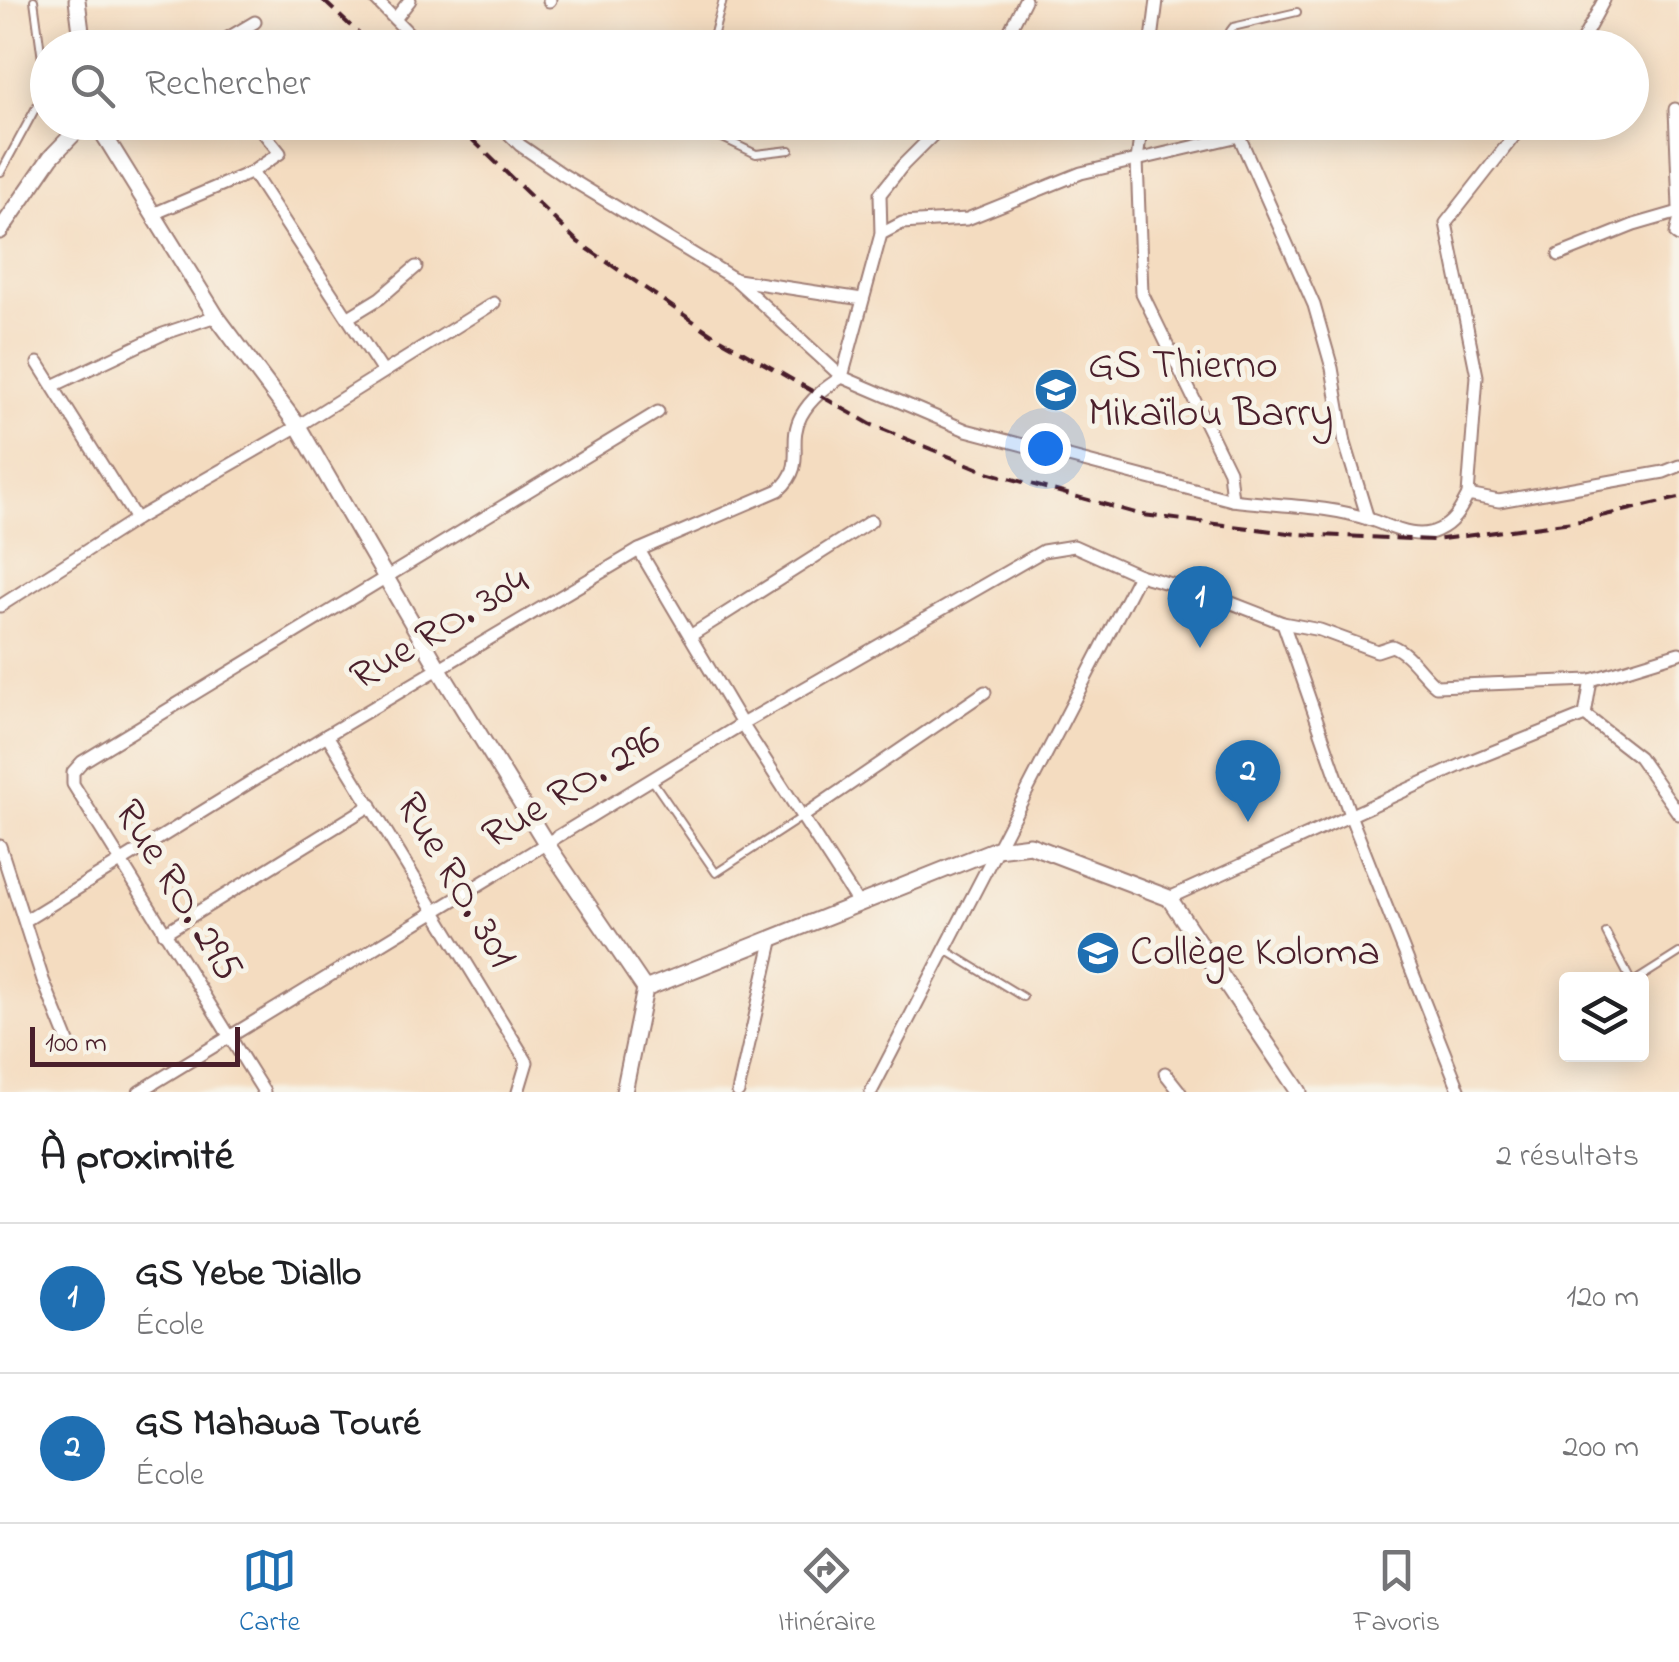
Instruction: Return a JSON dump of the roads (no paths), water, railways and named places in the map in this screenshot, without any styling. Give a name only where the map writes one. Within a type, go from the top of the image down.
[{"type":"street","points":[[77,0],[81,30]]},
{"type":"street","points":[[376,0],[406,30]]},
{"type":"street","points":[[395,19],[410,0]]},
{"type":"street","points":[[1010,30],[1024,0]]},
{"type":"street","points":[[1153,30],[1157,0]]},
{"type":"street","points":[[1588,30],[1604,0]]},
{"type":"street","points":[[241,30],[255,22]]},
{"type":"street","points":[[1560,255],[1679,210],[1675,109]]},
{"type":"street","points":[[0,231],[51,157],[68,140]]},
{"type":"street","points":[[107,140],[216,316],[298,426],[439,669],[546,842],[645,989],[624,1092]]},
{"type":"street","points":[[153,214],[252,172],[280,153],[270,140]]},
{"type":"street","points":[[515,140],[562,174],[736,280],[842,376],[966,430],[1232,500],[1368,519],[1404,533],[1436,532],[1456,518],[1468,495],[1477,376],[1446,223],[1511,140]]},
{"type":"street","points":[[842,376],[880,234],[880,194],[928,140]]},
{"type":"street","points":[[1140,140],[1142,293],[1229,471],[1232,500]]},
{"type":"street","points":[[880,234],[902,223],[966,218],[1081,173],[1221,140]]},
{"type":"street","points":[[1240,140],[1314,305],[1332,368],[1345,443],[1368,519]]},
{"type":"street","points":[[252,172],[383,372]]},
{"type":"street","points":[[1679,221],[1679,236]]},
{"type":"street","points":[[349,317],[416,268]]},
{"type":"street","points":[[736,280],[862,299]]},
{"type":"street","points":[[0,604],[136,519],[298,426],[494,303]]},
{"type":"street","points":[[53,386],[164,334],[216,316]]},
{"type":"street","points":[[38,362],[136,519]]},
{"type":"street","name":"Rue RO. 304","points":[[26,920],[327,734],[640,550],[779,490],[791,479],[796,467],[800,418],[818,392],[842,376]]},
{"type":"street","points":[[384,578],[658,412]]},
{"type":"street","points":[[1468,495],[1499,502],[1679,466]]},
{"type":"street","points":[[690,636],[871,521]]},
{"type":"street","name":"Rue RO. 296","points":[[139,1092],[742,724],[1043,552],[1074,546],[1139,574]]},
{"type":"street","points":[[640,550],[742,724],[858,903]]},
{"type":"street","points":[[871,1092],[1139,574],[1214,596],[1283,623],[1320,630],[1377,652],[1392,646],[1404,651],[1418,671],[1436,686],[1591,680],[1679,653]]},
{"type":"street","name":"Rue RO. 295","points":[[264,1092],[73,784],[73,772],[82,762],[384,578]]},
{"type":"street","points":[[1283,623],[1350,816],[1460,1092]]},
{"type":"street","points":[[1586,716],[1591,680]]},
{"type":"street","points":[[802,817],[986,692]]},
{"type":"street","points":[[1170,898],[1470,761],[1586,716]]},
{"type":"street","points":[[1586,716],[1640,757],[1679,814]]},
{"type":"street","name":"Rue RO. 301","points":[[327,734],[527,1062],[518,1092]]},
{"type":"street","points":[[164,934],[370,805]]},
{"type":"street","points":[[645,989],[996,849],[1030,845],[1170,898],[1299,1092]]},
{"type":"street","points":[[0,846],[71,1050]]},
{"type":"street","points":[[738,1092],[773,937]]},
{"type":"street","points":[[1166,1073],[1180,1092]]},
{"type":"lane","points":[[34,0],[38,30]]},
{"type":"lane","points":[[715,30],[723,0]]},
{"type":"lane","points":[[1231,30],[1297,12]]},
{"type":"lane","points":[[1,172],[30,120]]},
{"type":"lane","points":[[727,140],[756,154],[790,150]]},
{"type":"lane","points":[[651,780],[716,873],[802,817]]},
{"type":"lane","points":[[1606,934],[1629,972]]},
{"type":"lane","points":[[944,949],[1023,998]]},
{"type":"lane","points":[[1647,972],[1679,952]]},
{"type":"railway","points":[[323,0],[355,30]]},
{"type":"railway","points":[[473,140],[578,242],[712,334],[870,424],[987,472],[1143,515],[1297,534],[1434,540],[1580,521],[1679,498]]},
{"type":"place","name":"GS Thierno Mikaïlou Barry","points":[[1056,390]]},
{"type":"place","name":"GS Yebe Diallo","points":[[1200,648]]},
{"type":"place","name":"GS Mahawa Touré","points":[[1248,822]]},
{"type":"place","name":"Collège Koloma","points":[[1098,953]]}]
